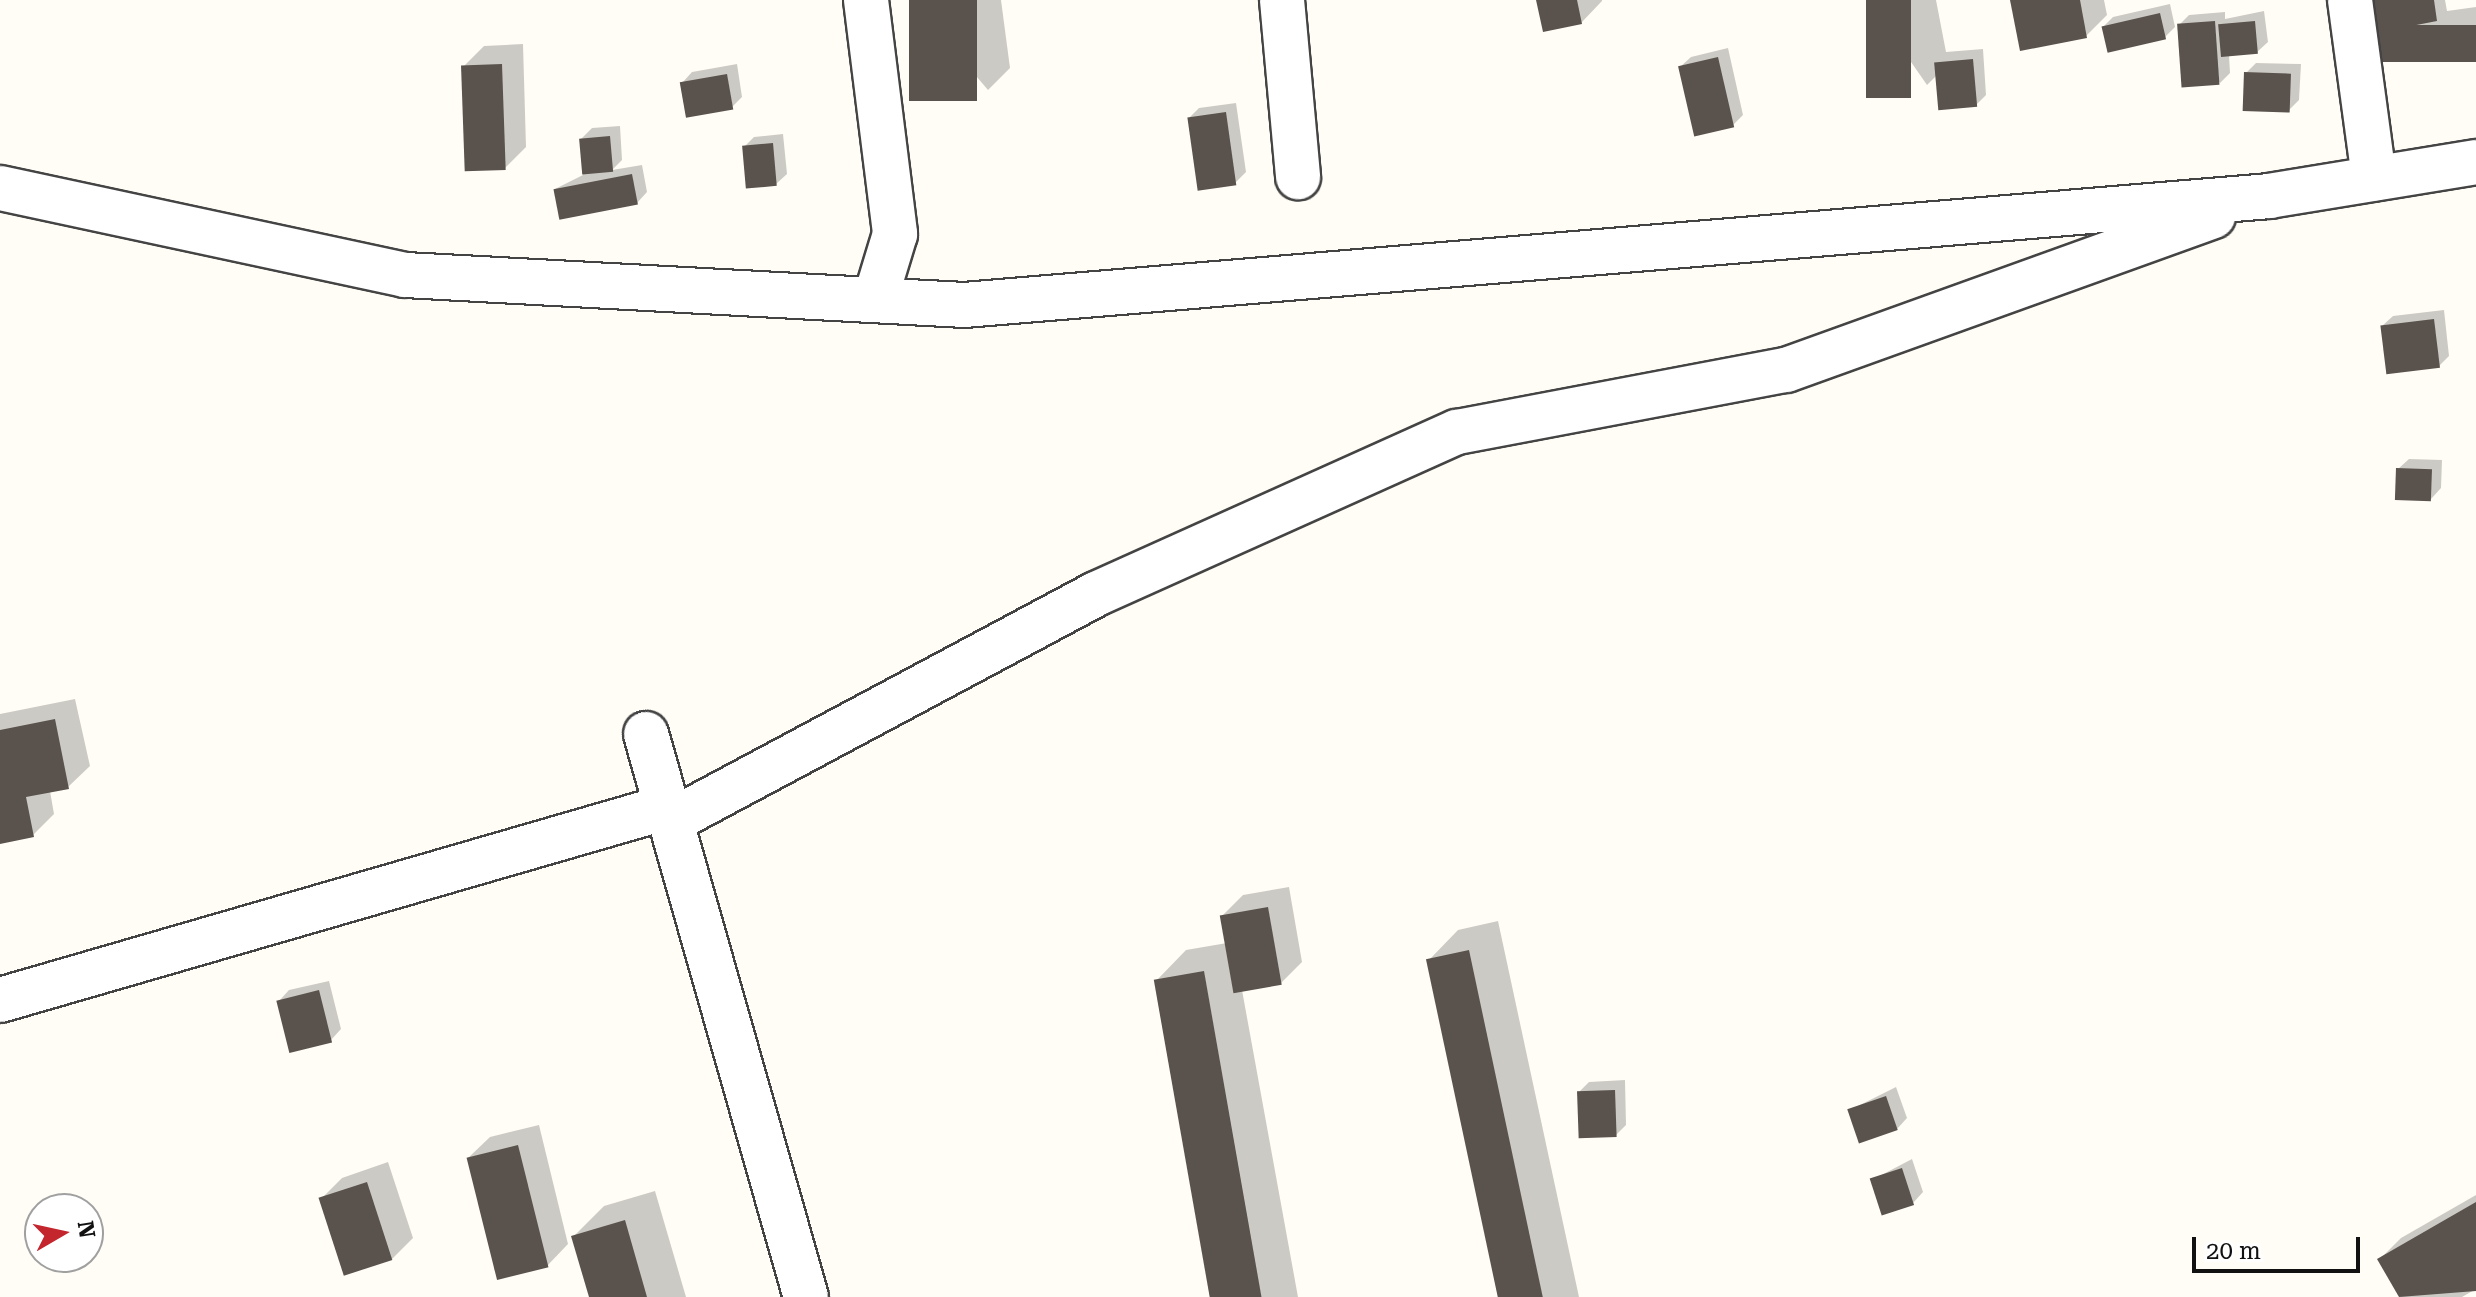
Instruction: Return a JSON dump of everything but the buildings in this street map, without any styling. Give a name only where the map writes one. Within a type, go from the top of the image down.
[{"type":"street","points":[[866,0],[895,234],[875,300]]},
{"type":"street","points":[[1282,0],[1298,177]]},
{"type":"street","points":[[2350,0],[2374,178]]},
{"type":"street","points":[[0,188],[405,275],[964,305],[2269,196],[2476,162]]},
{"type":"street","points":[[0,1000],[669,814],[1096,594],[1457,432],[1786,370],[2269,196]]},
{"type":"street","points":[[646,734],[806,1297]]}]
